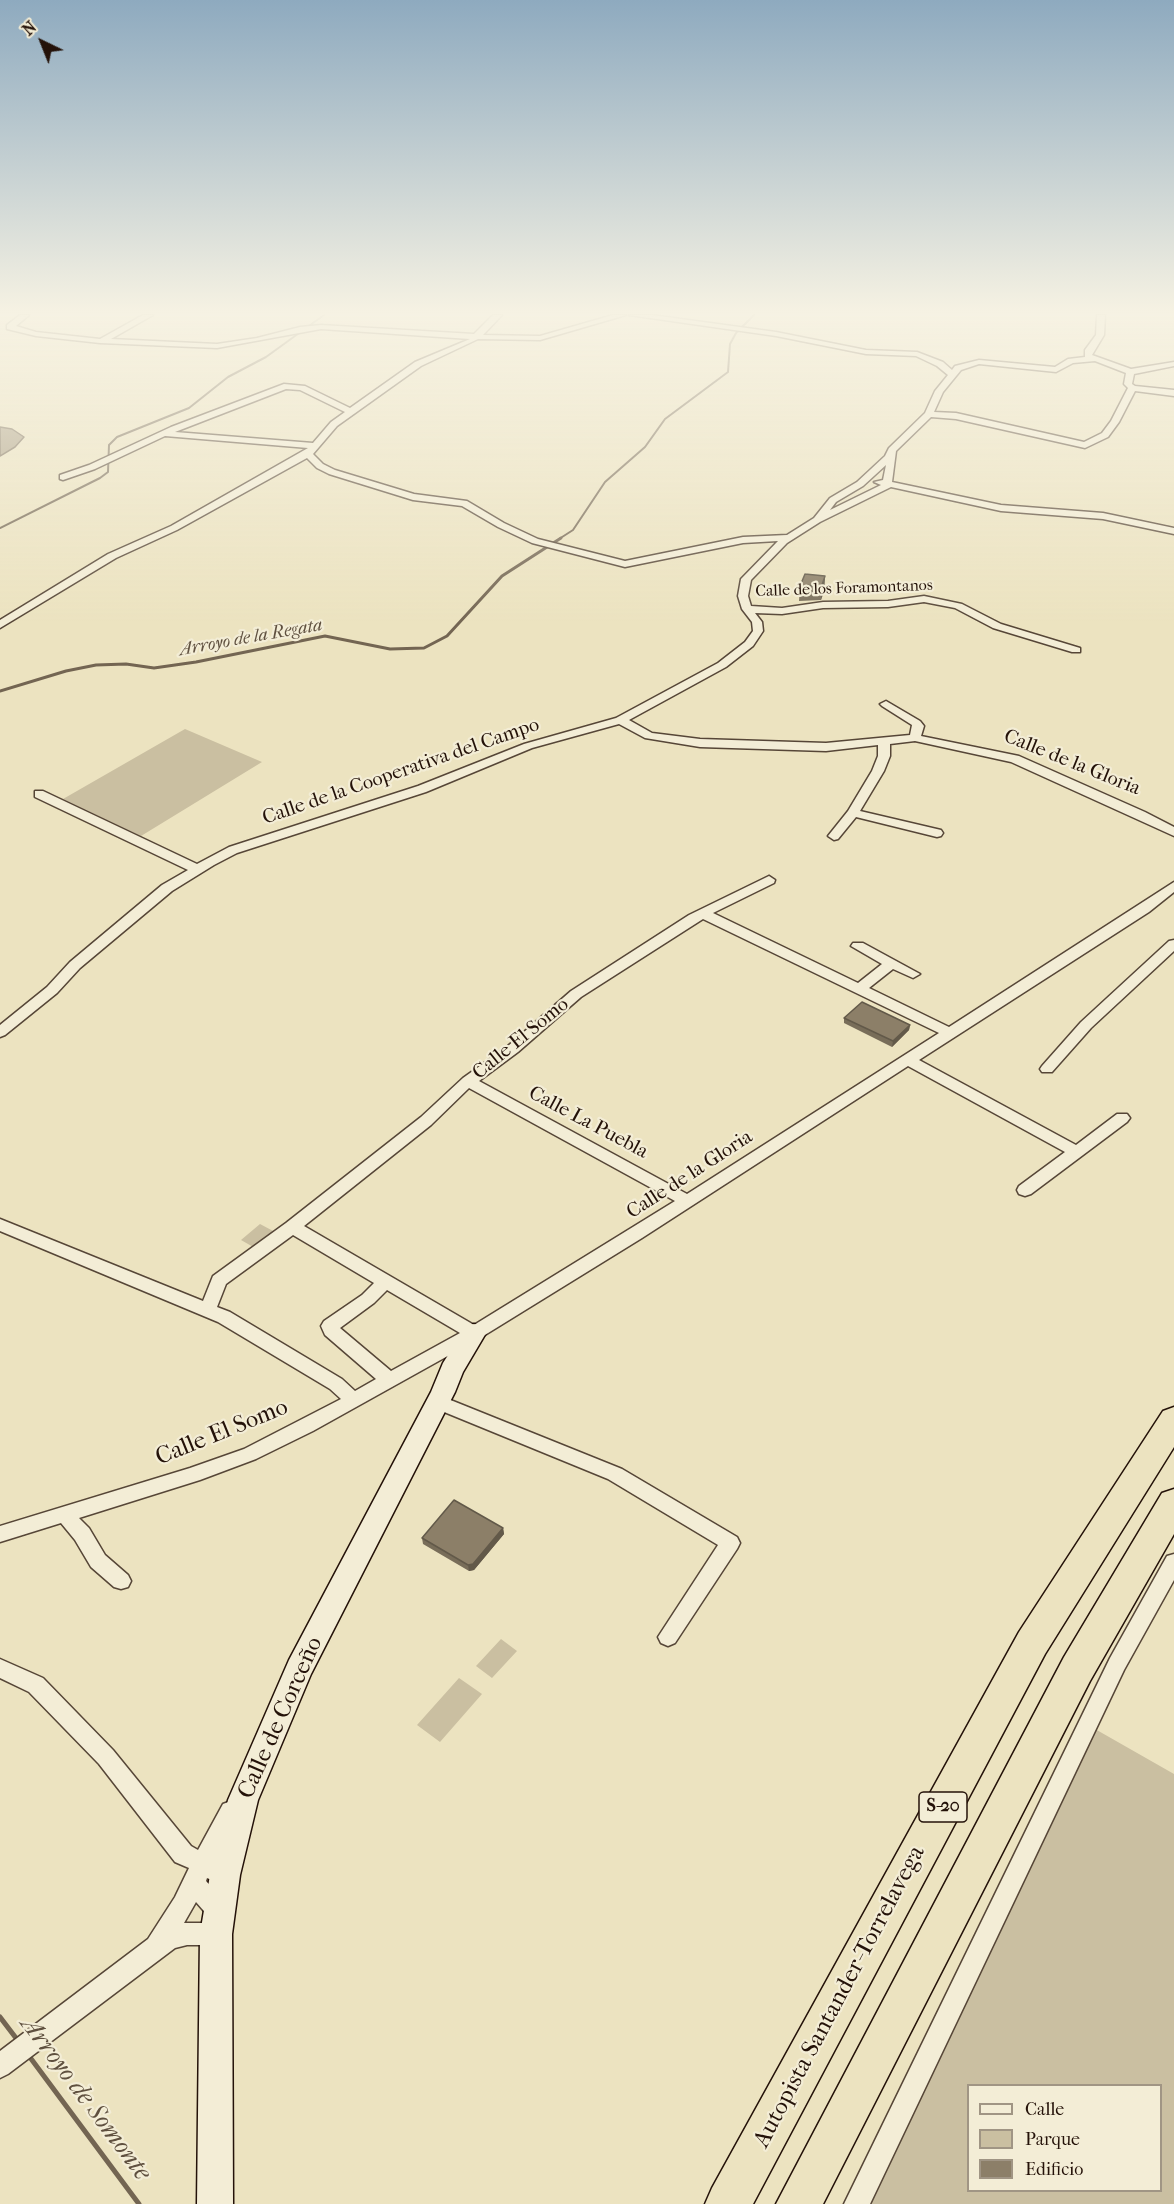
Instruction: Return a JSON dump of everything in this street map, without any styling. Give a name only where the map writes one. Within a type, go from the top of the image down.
[{"type":"highway","name":"Autopista Santander-Torrelavega","points":[[728,2204],[1032,1643],[1174,1420]]},
{"type":"highway","name":"S-20","points":[[800,2204],[1077,1669],[1174,1503]]},
{"type":"main road","name":"Calle de Corceño","points":[[215,2204],[217,1922],[208,1875],[243,1800],[299,1668],[438,1402],[451,1358],[474,1333]]},
{"type":"street","points":[[63,477],[92,467],[162,434],[206,418]]},
{"type":"street","points":[[0,625],[112,556],[174,528],[286,464],[308,454],[334,424],[343,418]]},
{"type":"street","name":"Calle de los Foramontanos","points":[[817,520],[833,500],[864,480],[889,458],[892,450],[907,439],[926,418]]},
{"type":"street","points":[[964,418],[1071,444],[1085,445],[1110,429],[1116,418]]},
{"type":"street","points":[[162,434],[316,446]]},
{"type":"street","name":"Calle de los Foramontanos","points":[[308,454],[324,469],[332,472],[413,497],[464,503],[512,531],[552,545],[628,564],[743,540],[788,538]]},
{"type":"street","points":[[888,484],[891,461],[889,458]]},
{"type":"street","points":[[864,480],[1000,508],[1103,516],[1174,531]]},
{"type":"street","name":"Calle de los Foramontanos","points":[[620,720],[722,665],[749,644],[758,626],[747,609],[743,596],[746,579],[788,538],[817,520],[848,507],[888,484]]},
{"type":"street","name":"Calle de los Foramontanos","points":[[747,609],[782,611],[823,604],[888,604],[924,599],[958,606],[1005,629],[1076,650]]},
{"type":"street","points":[[886,704],[916,723],[918,726],[915,738]]},
{"type":"street","name":"Calle de la Gloria","points":[[620,720],[642,733],[656,737],[708,743],[814,747],[915,738],[987,751],[1015,759],[1132,810],[1174,832]]},
{"type":"street","name":"Calle de la Cooperativa del Campo","points":[[0,1032],[52,990],[75,965],[159,895],[197,868],[233,850],[422,789],[528,746],[620,720]]},
{"type":"street","points":[[834,836],[853,813],[878,771],[884,756],[884,740]]},
{"type":"street","points":[[39,794],[197,868]]},
{"type":"street","points":[[853,813],[937,833]]},
{"type":"street","name":"Calle El Somo","points":[[208,1309],[219,1280],[292,1227],[426,1121],[468,1081],[513,1049],[594,980],[647,950],[694,918],[769,880]]},
{"type":"street","name":"Calle de la Gloria","points":[[474,1333],[908,1060],[1144,909],[1174,886]]},
{"type":"street","points":[[704,914],[950,1033]]},
{"type":"street","points":[[1047,1069],[1086,1025],[1174,944]]},
{"type":"street","points":[[858,946],[913,974]]},
{"type":"street","points":[[860,988],[891,964]]},
{"type":"street","points":[[908,1060],[1077,1152]]},
{"type":"street","name":"Calle La Puebla","points":[[468,1081],[687,1201]]},
{"type":"street","points":[[1025,1190],[1122,1118]]},
{"type":"street","points":[[0,1225],[208,1309],[336,1384],[354,1400]]},
{"type":"street","points":[[292,1227],[474,1333]]},
{"type":"street","points":[[385,1282],[368,1299],[330,1326],[331,1330],[389,1380]]},
{"type":"street","name":"Calle El Somo","points":[[0,1534],[193,1475],[250,1454],[389,1380],[451,1358]]},
{"type":"street","points":[[438,1402],[615,1474],[730,1543],[668,1637]]},
{"type":"street","points":[[65,1515],[82,1534],[98,1561],[121,1581]]},
{"type":"street","points":[[857,2204],[1117,1664],[1174,1562]]},
{"type":"street","points":[[2,1672],[36,1685],[106,1757],[183,1854],[208,1875],[183,1905],[156,1947]]},
{"type":"street","points":[[8,2060],[156,1947],[170,1938],[217,1922]]},
{"type":"green space","points":[[185,729],[262,762],[141,836],[63,799]]},
{"type":"green space","points":[[260,1224],[275,1232],[255,1248],[241,1240]]},
{"type":"green space","points":[[501,1639],[517,1651],[492,1678],[476,1666]]},
{"type":"green space","points":[[459,1678],[482,1694],[440,1742],[417,1725]]},
{"type":"green space","points":[[1095,1729],[1174,1774],[1174,2204],[871,2204],[1009,1905]]},
{"type":"shaded area","points":[[0,427],[12,429],[24,437],[15,447],[0,456]]},
{"type":"building","points":[[805,574],[825,576],[822,585],[800,586]]},
{"type":"building","points":[[862,1002],[910,1025],[893,1041],[844,1018]]},
{"type":"building","points":[[454,1500],[503,1528],[473,1564],[468,1565],[422,1538]]},
{"type":"waterway","name":"Arroyo de Somonte","points":[[0,528],[100,478],[108,472],[109,445],[117,437],[165,418]]},
{"type":"waterway","name":"Arroyo de la Regata","points":[[559,539],[573,530],[605,482],[645,447],[667,418]]},
{"type":"waterway","name":"Arroyo de la Regata","points":[[0,691],[66,671],[96,665],[126,664],[154,668],[196,662],[325,636],[390,649],[424,648],[447,636],[502,576],[561,538]]},
{"type":"waterway","name":"Arroyo de Somonte","points":[[0,2017],[19,2042]]},
{"type":"waterway","name":"Arroyo de Somonte","points":[[29,2056],[139,2204]]}]
